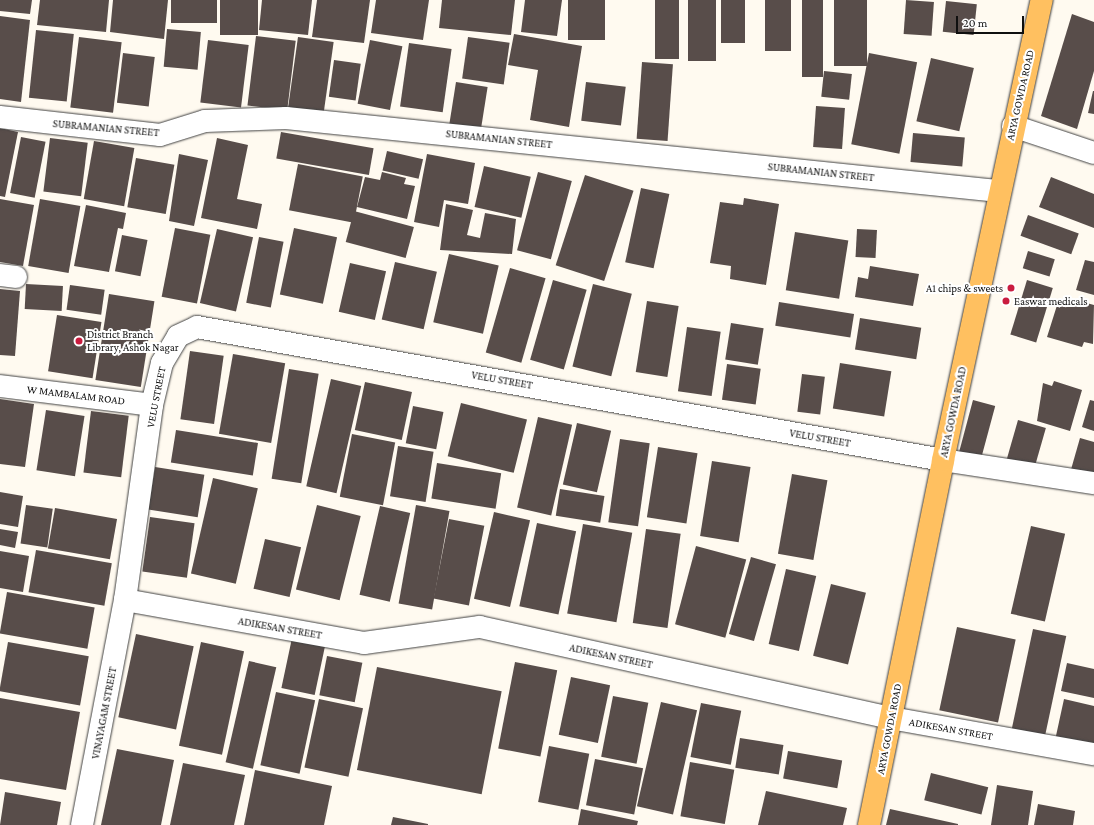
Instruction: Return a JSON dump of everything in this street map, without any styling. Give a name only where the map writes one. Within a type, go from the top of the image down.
[{"type":"main road","name":"ARYA GOWDA ROAD","points":[[869,825],[999,191],[1042,0]]},
{"type":"street","name":"SUBRAMANIAN STREET","points":[[0,117],[160,135],[205,121],[286,118],[999,191]]},
{"type":"street","points":[[1013,126],[1094,153]]},
{"type":"street","name":"VELU STREET","points":[[125,600],[152,405],[162,363],[178,336],[197,327],[943,460],[1094,483]]},
{"type":"street","name":"W MAMBALAM ROAD","points":[[0,386],[152,405]]},
{"type":"street","name":"ADIKESAN STREET","points":[[125,600],[364,643],[480,627],[891,718],[1094,754]]},
{"type":"street","name":"VINAYAGAM STREET","points":[[82,825],[125,600]]},
{"type":"building","points":[[0,0],[32,0],[30,14],[0,11]]},
{"type":"building","points":[[40,0],[109,0],[106,32],[37,25]]},
{"type":"building","points":[[113,0],[168,0],[164,39],[110,32]]},
{"type":"building","points":[[171,0],[217,0],[217,23],[171,23]]},
{"type":"building","points":[[220,0],[258,0],[258,35],[220,35]]},
{"type":"building","points":[[262,0],[312,0],[308,35],[259,30]]},
{"type":"building","points":[[317,0],[370,0],[364,43],[312,37]]},
{"type":"building","points":[[376,0],[429,0],[423,40],[371,33]]},
{"type":"building","points":[[442,0],[515,0],[511,35],[439,28]]},
{"type":"building","points":[[525,0],[562,0],[557,36],[521,32]]},
{"type":"building","points":[[568,0],[605,0],[605,40],[568,40]]},
{"type":"building","points":[[655,0],[679,0],[679,59],[655,59]]},
{"type":"building","points":[[688,0],[716,0],[716,61],[688,61]]},
{"type":"building","points":[[721,0],[745,0],[745,43],[721,43]]},
{"type":"building","points":[[765,0],[791,0],[791,51],[765,51]]},
{"type":"building","points":[[802,0],[823,0],[823,77],[802,77]]},
{"type":"building","points":[[834,0],[867,0],[867,66],[834,66]]},
{"type":"building","points":[[906,0],[934,2],[932,36],[904,34]]},
{"type":"building","points":[[946,1],[977,4],[974,35],[943,32]]},
{"type":"building","points":[[1072,14],[1094,22],[1094,71],[1077,129],[1041,116]]},
{"type":"building","points":[[0,16],[30,20],[21,102],[0,99]]},
{"type":"building","points":[[167,29],[201,32],[198,70],[164,67]]},
{"type":"building","points":[[36,30],[74,34],[67,102],[29,98]]},
{"type":"building","points":[[514,34],[582,46],[569,127],[530,120],[538,70],[508,65]]},
{"type":"building","points":[[256,36],[296,41],[287,110],[247,105]]},
{"type":"building","points":[[79,37],[122,42],[113,113],[70,107]]},
{"type":"building","points":[[298,37],[334,42],[324,112],[288,107]]},
{"type":"building","points":[[468,37],[510,43],[504,84],[462,79]]},
{"type":"building","points":[[208,40],[249,45],[241,108],[200,103]]},
{"type":"building","points":[[370,40],[402,46],[390,110],[358,104]]},
{"type":"building","points":[[409,43],[452,49],[443,112],[400,106]]},
{"type":"building","points":[[123,53],[155,57],[149,107],[117,103]]},
{"type":"building","points":[[869,53],[917,62],[899,154],[851,144]]},
{"type":"building","points":[[931,58],[974,68],[959,131],[916,121]]},
{"type":"building","points":[[334,60],[361,64],[356,100],[329,97]]},
{"type":"building","points":[[642,62],[673,64],[668,141],[637,139]]},
{"type":"building","points":[[824,71],[852,74],[849,100],[821,97]]},
{"type":"building","points":[[456,82],[488,87],[481,131],[449,126]]},
{"type":"building","points":[[586,82],[626,87],[621,126],[581,121]]},
{"type":"building","points":[[1094,91],[1094,114],[1088,113]]},
{"type":"building","points":[[816,106],[845,108],[842,149],[813,147]]},
{"type":"building","points":[[0,128],[18,132],[5,197],[0,196]]},
{"type":"building","points":[[281,132],[374,148],[369,175],[276,159]]},
{"type":"building","points":[[913,133],[965,138],[962,166],[910,162]]},
{"type":"building","points":[[21,137],[46,142],[35,198],[10,193]]},
{"type":"building","points":[[50,138],[88,143],[81,196],[43,192]]},
{"type":"building","points":[[217,138],[248,145],[237,199],[262,204],[257,229],[201,218]]},
{"type":"building","points":[[94,141],[134,148],[124,206],[84,199]]},
{"type":"building","points":[[387,151],[423,159],[419,179],[383,170]]},
{"type":"building","points":[[179,154],[208,160],[194,226],[169,221]]},
{"type":"building","points":[[427,154],[475,163],[468,204],[444,200],[439,227],[414,222]]},
{"type":"building","points":[[136,158],[174,165],[166,214],[127,207]]},
{"type":"building","points":[[298,164],[363,177],[354,223],[289,210]]},
{"type":"building","points":[[484,166],[531,177],[521,218],[475,207]]},
{"type":"building","points":[[382,172],[406,178],[404,184],[415,186],[407,219],[357,207],[365,177],[380,180]]},
{"type":"building","points":[[538,172],[572,181],[551,259],[517,250]]},
{"type":"building","points":[[585,175],[634,191],[604,281],[556,265]]},
{"type":"building","points":[[1051,177],[1094,194],[1094,228],[1039,207]]},
{"type":"building","points":[[641,188],[669,194],[654,268],[625,262]]},
{"type":"building","points":[[744,198],[779,204],[766,285],[730,279],[731,266],[710,263],[720,202],[743,205]]},
{"type":"building","points":[[0,199],[34,205],[23,266],[0,262]]},
{"type":"building","points":[[40,199],[80,206],[69,273],[28,266]]},
{"type":"building","points":[[446,204],[473,210],[467,235],[480,238],[485,213],[516,219],[512,254],[440,250]]},
{"type":"building","points":[[86,205],[126,213],[123,229],[118,228],[109,272],[74,266]]},
{"type":"building","points":[[354,211],[414,227],[406,258],[346,242]]},
{"type":"building","points":[[1028,215],[1079,233],[1071,254],[1020,236]]},
{"type":"building","points":[[175,228],[210,235],[197,304],[162,297]]},
{"type":"building","points":[[294,228],[337,237],[323,304],[280,295]]},
{"type":"building","points":[[217,229],[253,237],[236,311],[200,303]]},
{"type":"building","points":[[857,229],[877,230],[876,258],[856,257]]},
{"type":"building","points":[[795,232],[848,240],[839,299],[786,290]]},
{"type":"building","points":[[122,235],[148,240],[140,276],[115,271]]},
{"type":"building","points":[[259,237],[284,242],[271,308],[246,303]]},
{"type":"building","points":[[1028,251],[1055,259],[1050,276],[1023,268]]},
{"type":"building","points":[[449,254],[499,265],[483,334],[433,322]]},
{"type":"building","points":[[1085,260],[1094,262],[1094,295],[1076,290]]},
{"type":"building","points":[[395,262],[437,272],[424,329],[382,319]]},
{"type":"building","points":[[350,263],[386,271],[375,320],[339,312]]},
{"type":"building","points":[[870,266],[919,274],[913,306],[855,297],[858,277],[868,279]]},
{"type":"building","points":[[510,268],[546,278],[521,363],[486,353]]},
{"type":"building","points":[[553,280],[587,290],[564,369],[530,360]]},
{"type":"building","points":[[1027,280],[1053,288],[1036,342],[1010,335]]},
{"type":"building","points":[[26,284],[63,286],[62,311],[25,309]]},
{"type":"building","points":[[593,284],[632,294],[611,376],[572,366]]},
{"type":"building","points":[[70,285],[105,290],[101,315],[67,310]]},
{"type":"building","points":[[0,289],[20,291],[15,356],[0,355]]},
{"type":"building","points":[[109,294],[154,301],[141,387],[95,380]]},
{"type":"building","points":[[1059,299],[1082,306],[1083,302],[1094,305],[1093,344],[1084,342],[1082,347],[1047,337]]},
{"type":"building","points":[[647,301],[679,306],[667,377],[636,372]]},
{"type":"building","points":[[779,302],[854,314],[850,338],[775,326]]},
{"type":"building","points":[[57,315],[101,322],[93,378],[48,371]]},
{"type":"building","points":[[860,318],[921,328],[916,359],[855,350]]},
{"type":"building","points":[[731,323],[764,328],[758,365],[725,360]]},
{"type":"building","points":[[687,327],[721,332],[712,396],[678,391]]},
{"type":"building","points":[[190,351],[224,356],[214,424],[180,419]]},
{"type":"building","points":[[233,354],[285,363],[271,443],[219,434]]},
{"type":"building","points":[[840,363],[891,371],[884,417],[833,408]]},
{"type":"building","points":[[727,364],[761,369],[756,404],[722,400]]},
{"type":"building","points":[[289,369],[319,374],[301,483],[272,479]]},
{"type":"building","points":[[802,374],[825,377],[820,415],[797,412]]},
{"type":"building","points":[[331,379],[361,386],[336,493],[306,486]]},
{"type":"building","points":[[1054,381],[1082,390],[1070,431],[1037,421],[1043,383],[1052,386]]},
{"type":"building","points":[[365,382],[412,392],[402,440],[355,430]]},
{"type":"building","points":[[0,399],[34,404],[25,467],[0,464]]},
{"type":"building","points":[[973,400],[995,406],[981,458],[959,452]]},
{"type":"building","points":[[1090,400],[1094,401],[1094,431],[1082,427]]},
{"type":"building","points":[[461,403],[527,419],[514,473],[448,456]]},
{"type":"building","points":[[413,406],[443,412],[436,449],[406,443]]},
{"type":"building","points":[[46,410],[85,416],[75,476],[36,470]]},
{"type":"building","points":[[91,411],[129,416],[121,477],[83,473]]},
{"type":"building","points":[[538,417],[572,425],[551,515],[517,508]]},
{"type":"building","points":[[1018,420],[1046,428],[1033,471],[1006,463]]},
{"type":"building","points":[[577,423],[611,431],[597,492],[563,484]]},
{"type":"building","points":[[176,430],[258,443],[253,476],[171,463]]},
{"type":"building","points":[[352,434],[395,442],[383,505],[340,497]]},
{"type":"building","points":[[1080,438],[1094,442],[1094,480],[1070,473]]},
{"type":"building","points":[[620,439],[650,443],[638,526],[608,522]]},
{"type":"building","points":[[398,446],[434,452],[426,502],[390,496]]},
{"type":"building","points":[[658,447],[698,453],[686,523],[647,517]]},
{"type":"building","points":[[712,461],[751,467],[739,542],[700,536]]},
{"type":"building","points":[[437,463],[501,473],[496,509],[431,499]]},
{"type":"building","points":[[155,467],[204,475],[198,517],[148,509]]},
{"type":"building","points":[[792,474],[827,480],[813,560],[778,554]]},
{"type":"building","points":[[213,478],[258,488],[236,584],[191,573]]},
{"type":"building","points":[[560,489],[604,496],[600,523],[556,516]]},
{"type":"building","points":[[0,492],[23,496],[18,527],[0,524]]},
{"type":"building","points":[[26,505],[53,509],[47,547],[21,544]]},
{"type":"building","points":[[317,505],[361,516],[340,600],[296,589]]},
{"type":"building","points":[[416,505],[449,511],[432,609],[399,603]]},
{"type":"building","points":[[380,506],[410,513],[390,602],[360,595]]},
{"type":"building","points":[[55,508],[117,519],[110,559],[48,548]]},
{"type":"building","points":[[494,512],[530,520],[510,607],[474,599]]},
{"type":"building","points":[[150,517],[195,523],[187,578],[142,571]]},
{"type":"building","points":[[449,519],[484,526],[469,605],[434,599]]},
{"type":"building","points":[[537,523],[576,531],[558,614],[519,606]]},
{"type":"building","points":[[583,524],[632,533],[616,622],[567,614]]},
{"type":"building","points":[[1031,526],[1065,534],[1045,622],[1011,614]]},
{"type":"building","points":[[0,529],[18,532],[15,548],[0,545]]},
{"type":"building","points":[[646,529],[681,534],[667,628],[633,623]]},
{"type":"building","points":[[265,539],[301,547],[290,597],[254,589]]},
{"type":"building","points":[[696,546],[746,559],[725,638],[675,624]]},
{"type":"building","points":[[36,550],[112,563],[104,606],[29,592]]},
{"type":"building","points":[[0,551],[29,556],[23,592],[0,588]]},
{"type":"building","points":[[751,557],[776,564],[754,641],[729,634]]},
{"type":"building","points":[[786,569],[816,576],[799,651],[769,644]]},
{"type":"building","points":[[831,584],[866,593],[848,665],[813,656]]},
{"type":"building","points":[[7,592],[95,607],[87,649],[0,633]]},
{"type":"building","points":[[957,627],[1016,639],[998,723],[939,710]]},
{"type":"building","points":[[1033,629],[1066,636],[1045,737],[1012,730]]},
{"type":"building","points":[[136,634],[194,646],[176,729],[118,717]]},
{"type":"building","points":[[292,638],[325,645],[315,695],[281,688]]},
{"type":"building","points":[[8,642],[89,656],[80,705],[0,691]]},
{"type":"building","points":[[201,642],[244,651],[222,755],[179,746]]},
{"type":"building","points":[[327,656],[362,663],[355,702],[319,695]]},
{"type":"building","points":[[249,661],[276,667],[253,769],[226,762]]},
{"type":"building","points":[[515,662],[557,670],[540,757],[498,748]]},
{"type":"building","points":[[1067,663],[1094,669],[1094,698],[1061,691]]},
{"type":"building","points":[[377,667],[502,691],[482,794],[357,770]]},
{"type":"building","points":[[571,677],[610,685],[598,743],[559,735]]},
{"type":"building","points":[[276,692],[315,700],[300,774],[260,765]]},
{"type":"building","points":[[613,696],[648,703],[637,764],[601,757]]},
{"type":"building","points":[[0,698],[80,712],[66,790],[0,779]]},
{"type":"building","points":[[319,699],[363,708],[348,777],[304,767]]},
{"type":"building","points":[[1064,699],[1094,706],[1094,753],[1054,745]]},
{"type":"building","points":[[661,702],[697,710],[673,815],[637,806]]},
{"type":"building","points":[[701,703],[741,711],[731,765],[691,757]]},
{"type":"building","points":[[740,738],[783,745],[779,775],[735,768]]},
{"type":"building","points":[[549,746],[589,754],[578,810],[538,802]]},
{"type":"building","points":[[117,749],[174,760],[161,825],[101,825]]},
{"type":"building","points":[[788,751],[842,761],[837,788],[783,779]]},
{"type":"building","points":[[595,759],[643,768],[634,814],[586,805]]},
{"type":"building","points":[[690,762],[734,770],[725,824],[680,816]]},
{"type":"building","points":[[183,763],[245,775],[234,825],[170,825]]},
{"type":"building","points":[[255,770],[332,786],[324,825],[244,825]]},
{"type":"building","points":[[931,773],[988,787],[981,814],[924,800]]},
{"type":"building","points":[[997,785],[1033,791],[1028,825],[991,825]]},
{"type":"building","points":[[766,791],[847,808],[843,825],[758,825]]},
{"type":"building","points":[[5,792],[61,802],[57,825],[0,825]]},
{"type":"building","points":[[1038,804],[1075,811],[1073,825],[1034,825]]},
{"type":"building","points":[[581,809],[638,821],[637,825],[578,825]]},
{"type":"building","points":[[890,809],[958,824],[958,825],[886,825]]},
{"type":"building","points":[[393,817],[428,824],[428,825],[391,825]]},
{"type":"place","name":"A1 chips & sweets","points":[[1011,288]]},
{"type":"place","name":"Easwar medicals","points":[[1006,301]]},
{"type":"place","name":"District Branch Library, Ashok Nagar","points":[[79,341]]}]
